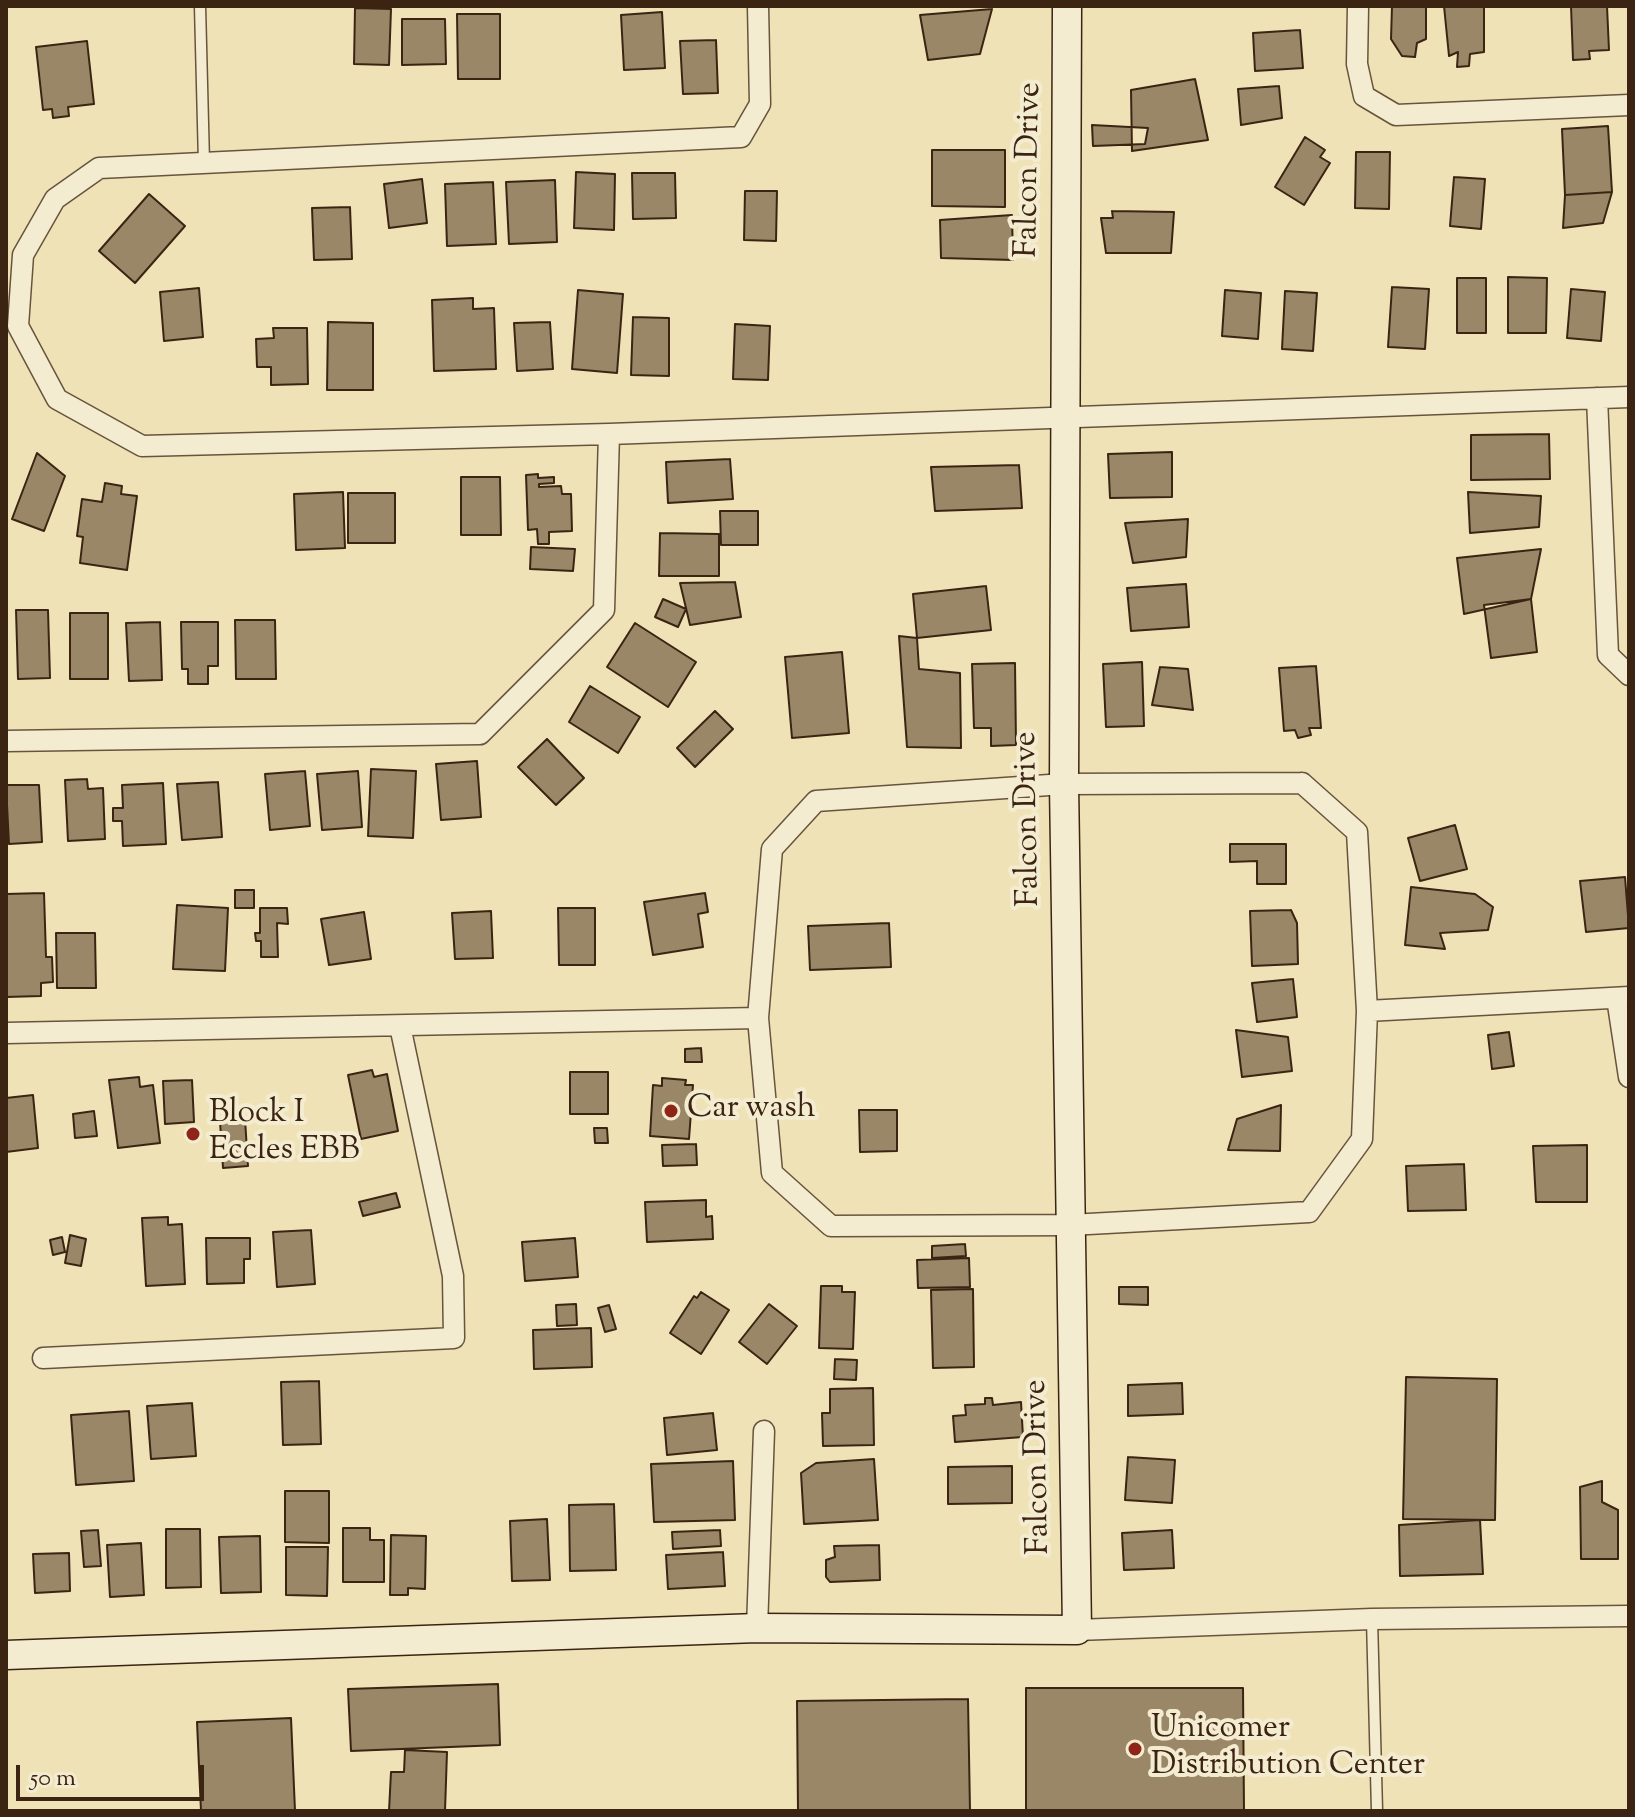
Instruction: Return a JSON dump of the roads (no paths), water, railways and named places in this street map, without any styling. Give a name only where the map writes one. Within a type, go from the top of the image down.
[{"type":"street","points":[[758,6],[760,104],[741,137],[99,168],[55,199],[23,255],[18,326],[57,399],[142,446],[609,434],[1629,397]]},
{"type":"street","name":"Falcon Drive","points":[[1067,6],[1063,418],[1064,784],[1077,1630]]},
{"type":"street","points":[[1358,6],[1357,64],[1364,96],[1396,115],[1629,105]]},
{"type":"street","points":[[1597,398],[1608,655],[1629,675]]},
{"type":"street","points":[[6,741],[480,734],[604,610],[609,434]]},
{"type":"street","points":[[1302,783],[1357,832],[1367,1011],[1362,1139],[1309,1212],[1070,1225],[831,1226],[772,1173],[758,1018],[772,849],[816,801],[1064,784],[1302,783]]},
{"type":"street","points":[[1367,1011],[1623,997],[1629,1077]]},
{"type":"street","points":[[6,1033],[758,1018]]},
{"type":"street","points":[[43,1358],[454,1338],[453,1276],[400,1026]]},
{"type":"street","points":[[757,1628],[764,1431]]},
{"type":"street","points":[[6,1655],[757,1628],[1077,1630],[1372,1619],[1629,1616]]},
{"type":"lane","points":[[200,6],[204,163]]},
{"type":"lane","points":[[1372,1619],[1377,1811]]},
{"type":"place","name":"Car wash","points":[[671,1111]]},
{"type":"place","name":"Block I Eccles EBB","points":[[193,1134]]},
{"type":"place","name":"Unicomer Distribution Center","points":[[1135,1749]]}]
